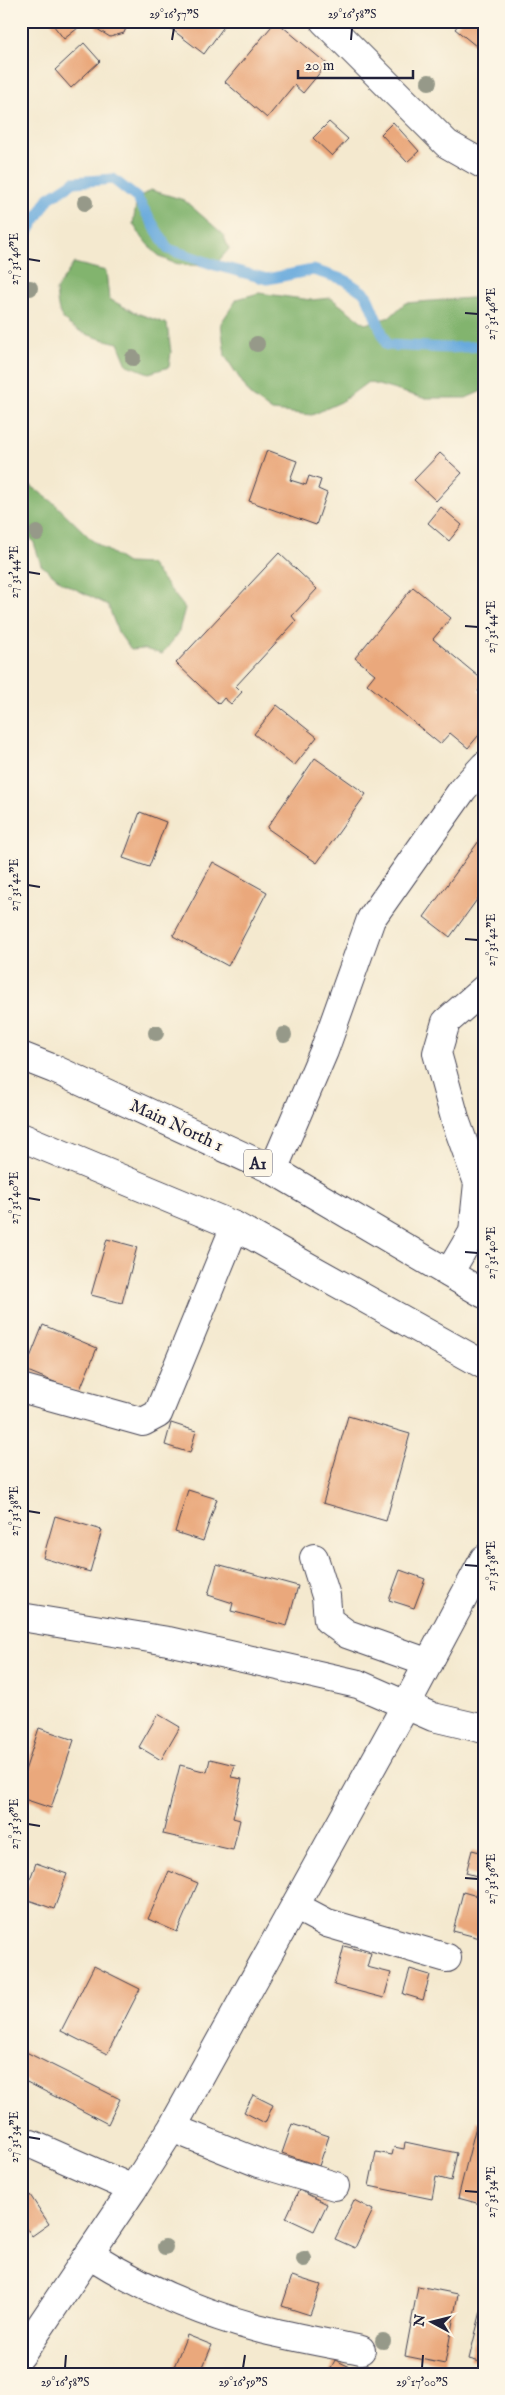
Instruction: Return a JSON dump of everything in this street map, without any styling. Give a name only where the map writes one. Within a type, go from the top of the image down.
[{"type":"street","points":[[324,21],[447,144],[484,165]]},
{"type":"street","points":[[273,1170],[324,1051],[371,919],[463,790],[484,766]]},
{"type":"street","points":[[449,1273],[473,1232],[478,1183],[456,1122],[437,1053],[446,1022],[484,989]]},
{"type":"street","name":"Main North 1","points":[[21,1056],[54,1069],[273,1170],[484,1294]]},
{"type":"street","points":[[21,1137],[235,1226],[484,1365]]},
{"type":"street","points":[[21,1388],[142,1422],[158,1414],[235,1226]]},
{"type":"street","points":[[314,1558],[320,1572],[326,1596],[328,1620],[347,1634],[428,1663]]},
{"type":"street","points":[[21,2355],[133,2190],[172,2128],[406,1705],[484,1559]]},
{"type":"street","points":[[21,1617],[168,1641],[358,1684],[434,1717],[484,1729]]},
{"type":"street","points":[[295,1906],[326,1923],[447,1958]]},
{"type":"street","points":[[172,2128],[259,2163],[335,2186]]},
{"type":"street","points":[[21,2145],[32,2144],[133,2190]]},
{"type":"street","points":[[89,2254],[117,2271],[176,2300],[256,2327],[362,2350]]},
{"type":"green space","points":[[151,190],[184,200],[223,234],[229,249],[215,265],[175,263],[158,255],[150,247],[133,224],[137,198]]},
{"type":"green space","points":[[74,263],[106,271],[109,299],[134,312],[167,324],[171,352],[169,367],[149,373],[127,365],[118,343],[84,333],[68,324],[59,311],[56,290]]},
{"type":"green space","points":[[259,293],[311,300],[331,298],[365,324],[390,317],[405,303],[484,297],[484,390],[466,398],[423,398],[368,382],[341,402],[312,415],[272,411],[251,396],[225,356],[221,323],[237,299]]},
{"type":"green space","points":[[22,479],[54,503],[93,541],[127,563],[150,564],[185,608],[178,634],[162,654],[144,649],[131,650],[118,632],[108,605],[63,583],[41,565],[34,543],[21,523]]},
{"type":"building","points":[[50,21],[73,21],[78,28],[64,39]]},
{"type":"building","points":[[94,21],[129,21],[124,33],[110,37],[97,29]]},
{"type":"building","points":[[161,21],[228,21],[204,54]]},
{"type":"building","points":[[276,21],[327,64],[303,93],[294,85],[267,118],[225,82]]},
{"type":"building","points":[[461,21],[484,21],[484,47],[481,50],[455,29]]},
{"type":"building","points":[[84,43],[100,61],[71,88],[55,70]]},
{"type":"building","points":[[329,122],[348,139],[332,156],[313,138]]},
{"type":"building","points":[[393,122],[419,151],[407,162],[381,134]]},
{"type":"building","points":[[267,450],[297,461],[290,480],[306,485],[309,476],[321,480],[318,489],[327,493],[316,525],[249,501]]},
{"type":"building","points":[[440,453],[462,473],[436,501],[414,480]]},
{"type":"building","points":[[441,507],[462,525],[449,541],[428,523]]},
{"type":"building","points":[[279,553],[317,589],[292,616],[296,621],[236,686],[242,692],[231,704],[224,698],[219,704],[176,663]]},
{"type":"building","points":[[413,587],[451,618],[433,639],[484,681],[484,685],[478,691],[484,695],[484,729],[468,748],[450,733],[440,744],[367,684],[375,674],[355,658]]},
{"type":"building","points":[[277,705],[317,737],[294,766],[254,734]]},
{"type":"building","points":[[315,758],[366,794],[317,863],[267,828]]},
{"type":"building","points":[[140,812],[166,822],[149,867],[123,858]]},
{"type":"building","points":[[484,834],[484,890],[450,937],[424,917]]},
{"type":"building","points":[[213,862],[267,892],[228,966],[173,936]]},
{"type":"building","points":[[107,1239],[137,1247],[122,1303],[91,1295]]},
{"type":"building","points":[[43,1325],[97,1348],[79,1392],[25,1370]]},
{"type":"building","points":[[348,1416],[410,1434],[386,1521],[323,1503]]},
{"type":"building","points":[[171,1423],[196,1431],[190,1453],[165,1445]]},
{"type":"building","points":[[188,1490],[217,1499],[203,1541],[175,1532]]},
{"type":"building","points":[[55,1516],[102,1530],[90,1572],[43,1558]]},
{"type":"building","points":[[217,1564],[298,1586],[287,1626],[231,1611],[233,1603],[208,1595]]},
{"type":"building","points":[[400,1570],[425,1579],[414,1608],[389,1600]]},
{"type":"building","points":[[158,1714],[180,1727],[161,1760],[139,1747]]},
{"type":"building","points":[[39,1728],[74,1740],[51,1808],[21,1798],[21,1783]]},
{"type":"building","points":[[210,1759],[235,1765],[231,1777],[242,1779],[233,1818],[240,1820],[233,1850],[163,1834],[180,1765],[207,1772]]},
{"type":"building","points":[[472,1850],[484,1853],[484,1878],[466,1873]]},
{"type":"building","points":[[36,1863],[67,1874],[54,1909],[23,1898]]},
{"type":"building","points":[[169,1871],[198,1883],[177,1932],[148,1919]]},
{"type":"building","points":[[463,1892],[484,1898],[484,1939],[453,1931]]},
{"type":"building","points":[[344,1946],[371,1953],[367,1967],[391,1973],[384,1998],[334,1985]]},
{"type":"building","points":[[94,1966],[140,1989],[107,2054],[61,2031]]},
{"type":"building","points":[[410,1969],[430,1975],[423,2000],[403,1994]]},
{"type":"building","points":[[22,2050],[120,2099],[108,2124],[21,2079]]},
{"type":"building","points":[[253,2095],[273,2105],[265,2123],[244,2112]]},
{"type":"building","points":[[477,2122],[484,2124],[484,2205],[458,2198]]},
{"type":"building","points":[[292,2124],[329,2136],[319,2166],[282,2153]]},
{"type":"building","points":[[405,2142],[457,2153],[451,2181],[436,2177],[432,2199],[369,2186],[376,2152],[392,2155],[394,2147],[404,2149]]},
{"type":"building","points":[[299,2190],[327,2204],[314,2231],[286,2218]]},
{"type":"building","points":[[30,2195],[49,2224],[32,2236],[21,2220],[21,2201]]},
{"type":"building","points":[[354,2200],[373,2210],[355,2248],[335,2239]]},
{"type":"building","points":[[292,2276],[321,2285],[310,2315],[282,2306]]},
{"type":"building","points":[[418,2286],[458,2294],[445,2364],[405,2356]]},
{"type":"building","points":[[481,2311],[484,2312],[484,2363],[469,2359]]},
{"type":"building","points":[[187,2335],[212,2345],[200,2374],[171,2374]]},
{"type":"building","points":[[335,2360],[361,2372],[361,2374],[328,2374]]},
{"type":"waterway","points":[[21,243],[49,198],[74,182],[113,179],[137,198],[168,249],[215,265],[267,279],[313,270],[345,280],[366,294],[387,345],[448,348],[484,346]]}]
